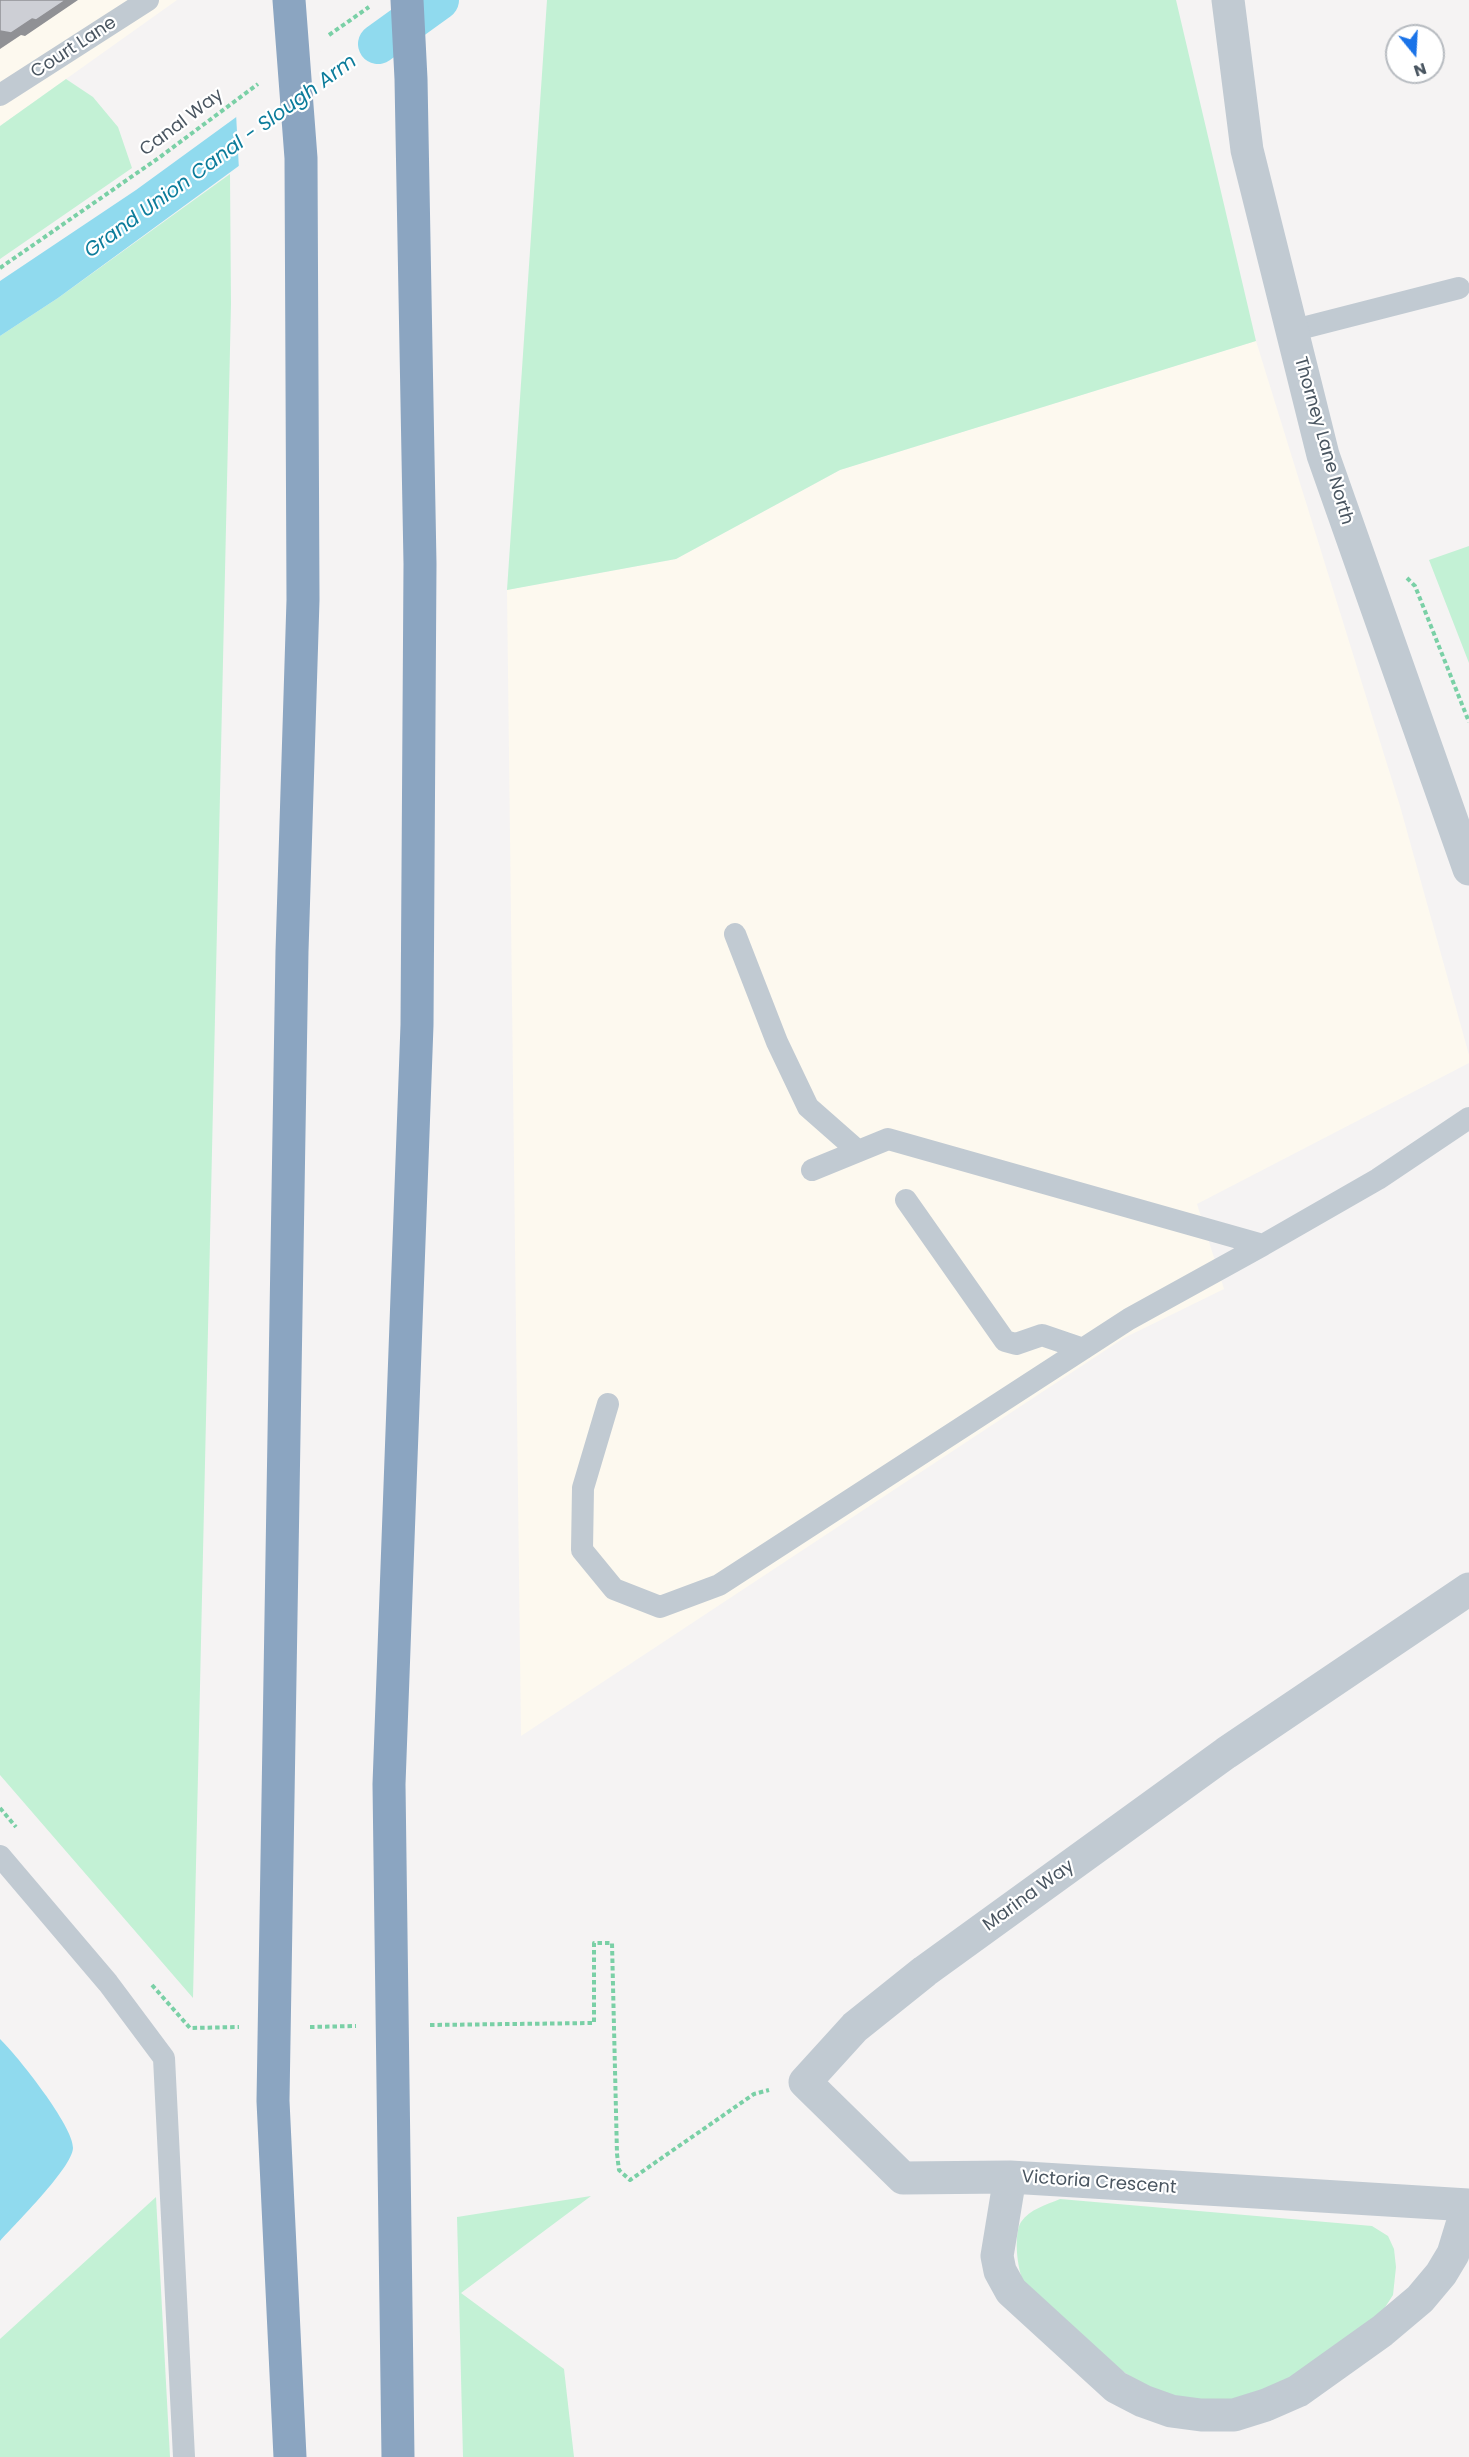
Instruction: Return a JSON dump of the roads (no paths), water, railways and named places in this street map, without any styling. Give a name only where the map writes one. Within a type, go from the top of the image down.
[{"type":"highway","points":[[398,2457],[389,1784],[417,1025],[420,564],[411,79],[407,0]]},
{"type":"highway","points":[[289,8],[301,158],[303,600],[292,951],[273,2101],[290,2457]]},
{"type":"street","name":"Thorney Lane North","points":[[1228,0],[1247,150],[1323,455],[1469,869]]},
{"type":"street","name":"Marina Way","points":[[1010,2177],[903,2178],[805,2082],[855,2027],[926,1971],[1226,1753],[1469,1589]]},
{"type":"street","name":"Victoria Crescent","points":[[1010,2177],[1468,2205],[1453,2254],[1441,2274],[1420,2299],[1383,2331],[1298,2391],[1266,2405],[1234,2415],[1201,2415],[1171,2411],[1143,2401],[1116,2386],[1011,2291],[1000,2271],[997,2256],[1010,2177]]},
{"type":"lane","name":"Court Lane","points":[[0,95],[148,0]]},
{"type":"lane","points":[[1291,331],[1459,288]]},
{"type":"lane","points":[[735,934],[777,1042],[808,1107],[858,1151]]},
{"type":"lane","points":[[609,1404],[583,1488],[582,1550],[614,1589],[660,1607],[719,1585],[1129,1319],[1378,1179],[1469,1118]]},
{"type":"lane","points":[[812,1170],[888,1139],[1263,1245]]},
{"type":"lane","points":[[906,1200],[1005,1341],[1016,1344],[1042,1335],[1083,1349]]},
{"type":"lane","points":[[0,1856],[108,1983],[164,2058],[184,2457]]},
{"type":"water","points":[[397,0],[403,46],[58,298],[0,336],[0,281],[136,190]]},
{"type":"water","points":[[0,2039],[31,2075],[55,2109],[71,2138],[73,2148],[70,2157],[54,2181],[0,2241]]},
{"type":"waterway","name":"Grand Union Canal - Slough Arm","points":[[378,44],[439,0]]}]
